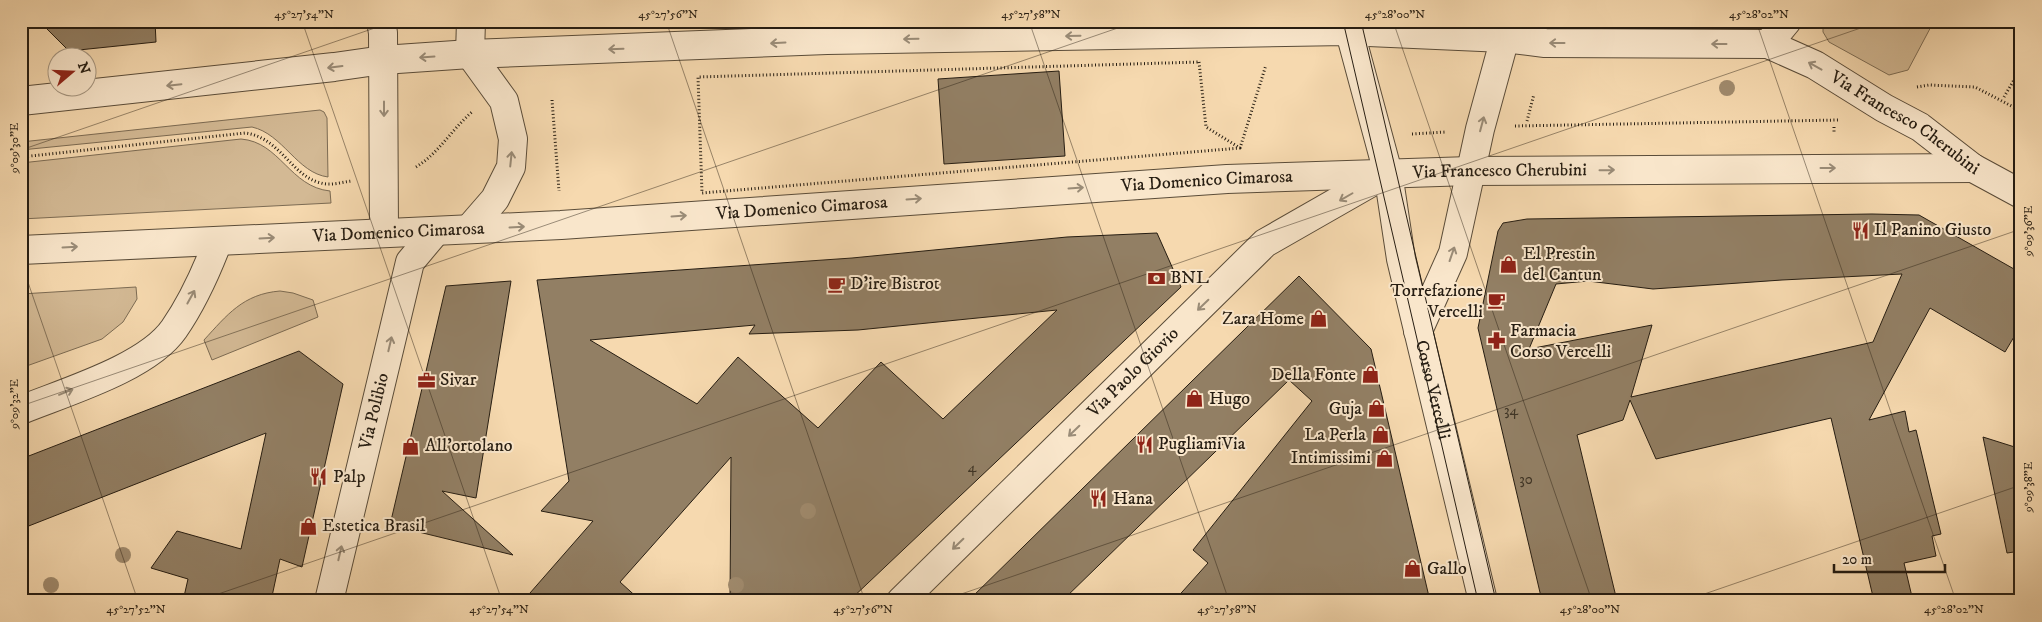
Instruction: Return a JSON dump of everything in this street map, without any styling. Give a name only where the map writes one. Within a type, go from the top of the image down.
[{"type":"street","points":[[381,21],[384,60],[384,234]]},
{"type":"street","points":[[469,229],[495,199],[511,167],[514,139],[504,101],[470,54],[471,21]]},
{"type":"street","points":[[1768,44],[1787,21]]},
{"type":"street","points":[[21,101],[384,60],[827,31],[1345,25]]},
{"type":"street","name":"Via Francesco Cherubini","points":[[1345,25],[1507,30],[1545,43],[1768,44],[1814,65],[1920,128],[1973,168]]},
{"type":"street","name":"Corso Vercelli","points":[[1345,25],[1388,173],[1402,258],[1483,601]]},
{"type":"street","points":[[1418,330],[1453,253],[1470,171],[1507,30]]},
{"type":"street","points":[[1973,168],[2021,194]]},
{"type":"street","name":"Via Francesco Cherubini","points":[[1388,173],[1973,168]]},
{"type":"street","name":"Via Domenico Cimarosa","points":[[21,250],[561,225],[1148,184],[1388,173]]},
{"type":"street","name":"Via Paolo Giovio","points":[[900,601],[1265,243],[1388,173]]},
{"type":"street","name":"Via Polibio","points":[[329,601],[410,262],[436,231]]},
{"type":"street","points":[[21,410],[127,368],[154,349],[173,330],[208,268],[218,241]]},
{"type":"path","name":"Via Domenico Cimarosa","points":[[702,193],[698,77],[1199,62]]},
{"type":"path","points":[[1240,148],[1267,62]]},
{"type":"path","points":[[2004,97],[2021,68]]},
{"type":"path","points":[[1910,88],[1929,85],[1975,87],[2021,111]]},
{"type":"path","points":[[1528,121],[1534,94]]},
{"type":"path","points":[[552,100],[559,199]]},
{"type":"path","points":[[412,170],[429,159],[477,108]]},
{"type":"path","name":"Via Francesco Cherubini","points":[[1507,127],[1843,119]]},
{"type":"path","points":[[1421,133],[1450,131]]},
{"type":"path","points":[[21,156],[245,133],[258,136],[271,143],[297,168],[314,181],[335,183]]},
{"type":"shaded area","points":[[1823,21],[1934,21],[1908,70],[1889,75],[1829,42],[1823,32]]},
{"type":"shaded area","points":[[320,110],[324,112],[327,118],[328,177],[317,174],[307,168],[273,137],[252,127],[21,150],[21,142]]},
{"type":"shaded area","points":[[241,139],[254,142],[266,148],[305,182],[316,188],[330,191],[331,203],[21,219],[21,163]]},
{"type":"shaded area","points":[[136,287],[137,299],[123,322],[102,339],[21,368],[21,294]]},
{"type":"shaded area","points":[[280,291],[313,300],[318,317],[212,360],[204,340],[220,322],[246,301],[256,296]]},
{"type":"building","points":[[39,21],[155,21],[156,42],[98,48],[66,48]]},
{"type":"building","points":[[1059,71],[1065,156],[944,164],[938,79]]},
{"type":"building","points":[[1919,215],[2021,273],[2021,325],[2005,352],[1930,308],[1869,420],[1905,411],[1909,432],[1916,430],[1941,534],[1932,536],[1936,556],[1904,563],[1913,601],[1874,601],[1831,418],[1656,459],[1630,400],[1623,420],[1577,435],[1617,601],[1542,601],[1478,328],[1498,231],[1503,223],[1527,219]],"holes":[[[1902,274],[1873,342],[1631,397],[1652,325],[1529,349],[1556,284],[1588,281],[1653,289]]]},
{"type":"building","points":[[1157,233],[1181,287],[849,601],[730,601],[731,457],[620,582],[641,601],[523,601],[593,521],[541,511],[569,481],[537,280],[852,258],[1067,237]],"holes":[[[1057,310],[943,419],[881,362],[818,428],[738,357],[697,404],[590,340],[755,325],[749,334],[858,330]]]},
{"type":"building","points":[[1299,276],[1371,349],[1430,601],[1174,601],[1208,563],[1193,550],[1312,401],[1289,380],[1062,601],[968,601]]},
{"type":"building","points":[[511,281],[476,498],[442,491],[513,555],[390,525],[446,286]]},
{"type":"building","points":[[299,351],[343,384],[302,567],[280,559],[271,601],[183,601],[188,579],[151,568],[177,531],[241,549],[266,433],[21,529],[21,459]]},
{"type":"building","points":[[1983,437],[2021,449],[2021,551],[2007,553]]},
{"type":"tram line","points":[[1343,21],[1478,601]]},
{"type":"tram line","points":[[1361,21],[1496,601]]},
{"type":"place","name":"Il Panino Giusto","points":[[1860,230]]},
{"type":"place","name":"El Prestin del Cantun","points":[[1509,264]]},
{"type":"place","name":"BNL","points":[[1156,278]]},
{"type":"place","name":"D'ire Bistrot","points":[[836,284]]},
{"type":"place","name":"Torrefazione Vercelli","points":[[1497,301]]},
{"type":"place","name":"Zara Home","points":[[1318,319]]},
{"type":"place","name":"Farmacia Corso Vercelli","points":[[1496,341]]},
{"type":"place","name":"Della Fonte","points":[[1370,375]]},
{"type":"place","name":"Sivar","points":[[426,380]]},
{"type":"place","name":"Hugo","points":[[1195,399]]},
{"type":"place","name":"Guja","points":[[1376,409]]},
{"type":"place","name":"La Perla","points":[[1380,435]]},
{"type":"place","name":"PugliamiVia","points":[[1144,444]]},
{"type":"place","name":"All'ortolano","points":[[411,446]]},
{"type":"place","name":"Intimissimi","points":[[1385,458]]},
{"type":"place","name":"Palp","points":[[319,477]]},
{"type":"place","name":"Hana","points":[[1099,499]]},
{"type":"place","name":"Estetica Brasil","points":[[308,526]]},
{"type":"place","name":"Gallo","points":[[1413,569]]}]
